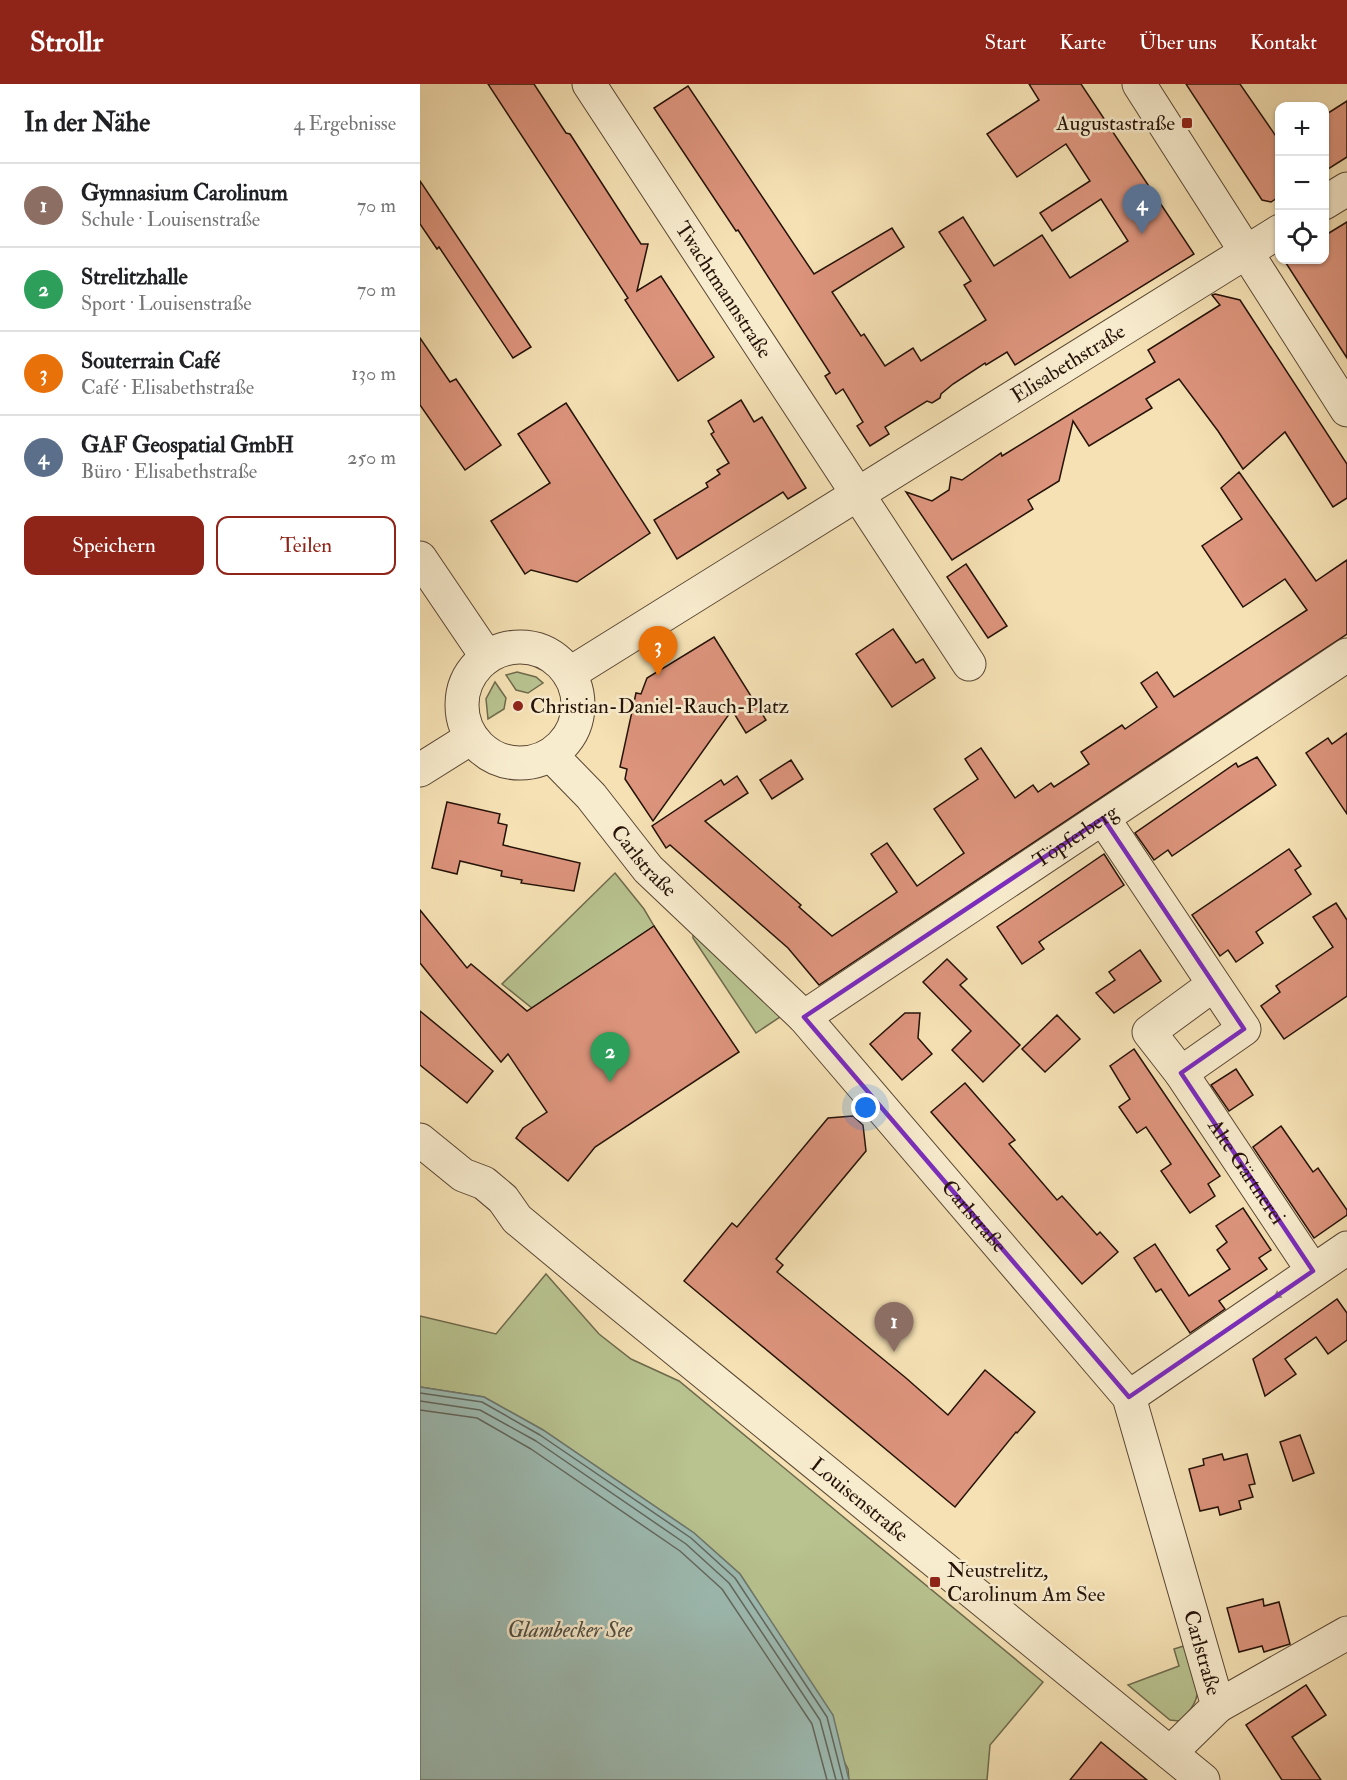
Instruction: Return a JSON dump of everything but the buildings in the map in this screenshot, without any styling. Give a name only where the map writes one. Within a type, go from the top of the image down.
[{"type":"street","name":"Twachtmannstraße","points":[[589,84],[859,496]]},
{"type":"street","points":[[1138,84],[1347,410]]},
{"type":"street","points":[[1329,200],[1347,189]]},
{"type":"street","name":"Elisabethstraße","points":[[569,674],[859,496],[1275,234]]},
{"type":"street","points":[[859,496],[969,664]]},
{"type":"street","points":[[420,558],[487,657]]},
{"type":"street","points":[[522,647],[540,650],[556,659],[569,674],[576,690],[578,708],[574,726],[565,742],[551,755],[535,762],[516,764],[498,760],[482,751],[471,738],[463,720],[461,702],[464,685],[473,669],[487,657],[503,649],[522,647]]},
{"type":"street","name":"Töpferberg","points":[[804,1017],[1347,655]]},
{"type":"street","points":[[420,770],[471,738]]},
{"type":"street","name":"Carlstraße","points":[[551,755],[591,796],[648,869],[804,1017],[1129,1397],[1218,1706],[1170,1753]]},
{"type":"street","points":[[1103,818],[1244,1029],[1180,1073]]},
{"type":"street","name":"Alte Gärtnerei","points":[[1213,985],[1149,1032],[1180,1073],[1313,1271]]},
{"type":"street","name":"Louisenstraße","points":[[420,1140],[463,1175],[473,1191],[494,1209],[517,1219],[1203,1780]]},
{"type":"street","points":[[1129,1397],[1347,1248]]},
{"type":"street","points":[[1218,1706],[1347,1632]]},
{"type":"highlighted area","points":[[1103,818],[1244,1029],[1181,1073],[1313,1271],[1129,1397],[804,1017]]},
{"type":"green space","points":[[517,672],[536,677],[543,683],[528,693],[516,690],[506,675]]},
{"type":"green space","points":[[495,682],[506,698],[504,709],[488,719],[486,699]]},
{"type":"green space","points":[[615,873],[644,909],[654,926],[532,1008],[502,984]]},
{"type":"green space","points":[[693,930],[783,1015],[756,1033],[693,938]]},
{"type":"green space","points":[[546,1274],[599,1334],[631,1359],[679,1381],[1043,1682],[990,1745],[987,1780],[849,1780],[848,1769],[762,1608],[740,1574],[694,1533],[543,1430],[484,1397],[420,1387],[420,1316],[496,1334]]},
{"type":"green space","points":[[1187,1645],[1198,1686],[1197,1695],[1188,1712],[1179,1721],[1170,1720],[1128,1685],[1179,1666],[1174,1649]]},
{"type":"water","name":"Glambecker See","points":[[420,1387],[484,1397],[543,1430],[694,1533],[740,1574],[833,1715],[849,1780],[420,1780]]},
{"type":"place","name":"Augustastraße","points":[[1187,123]]},
{"type":"place","name":"GAF Geospatial GmbH","points":[[1142,234]]},
{"type":"place","name":"Souterrain Café","points":[[658,676]]},
{"type":"place","name":"Christian-Daniel-Rauch-Platz","points":[[518,706]]},
{"type":"place","name":"Strelitzhalle","points":[[610,1082]]},
{"type":"place","name":"Gymnasium Carolinum","points":[[894,1352]]},
{"type":"place","name":"Neustrelitz, Carolinum Am See","points":[[935,1582]]}]
